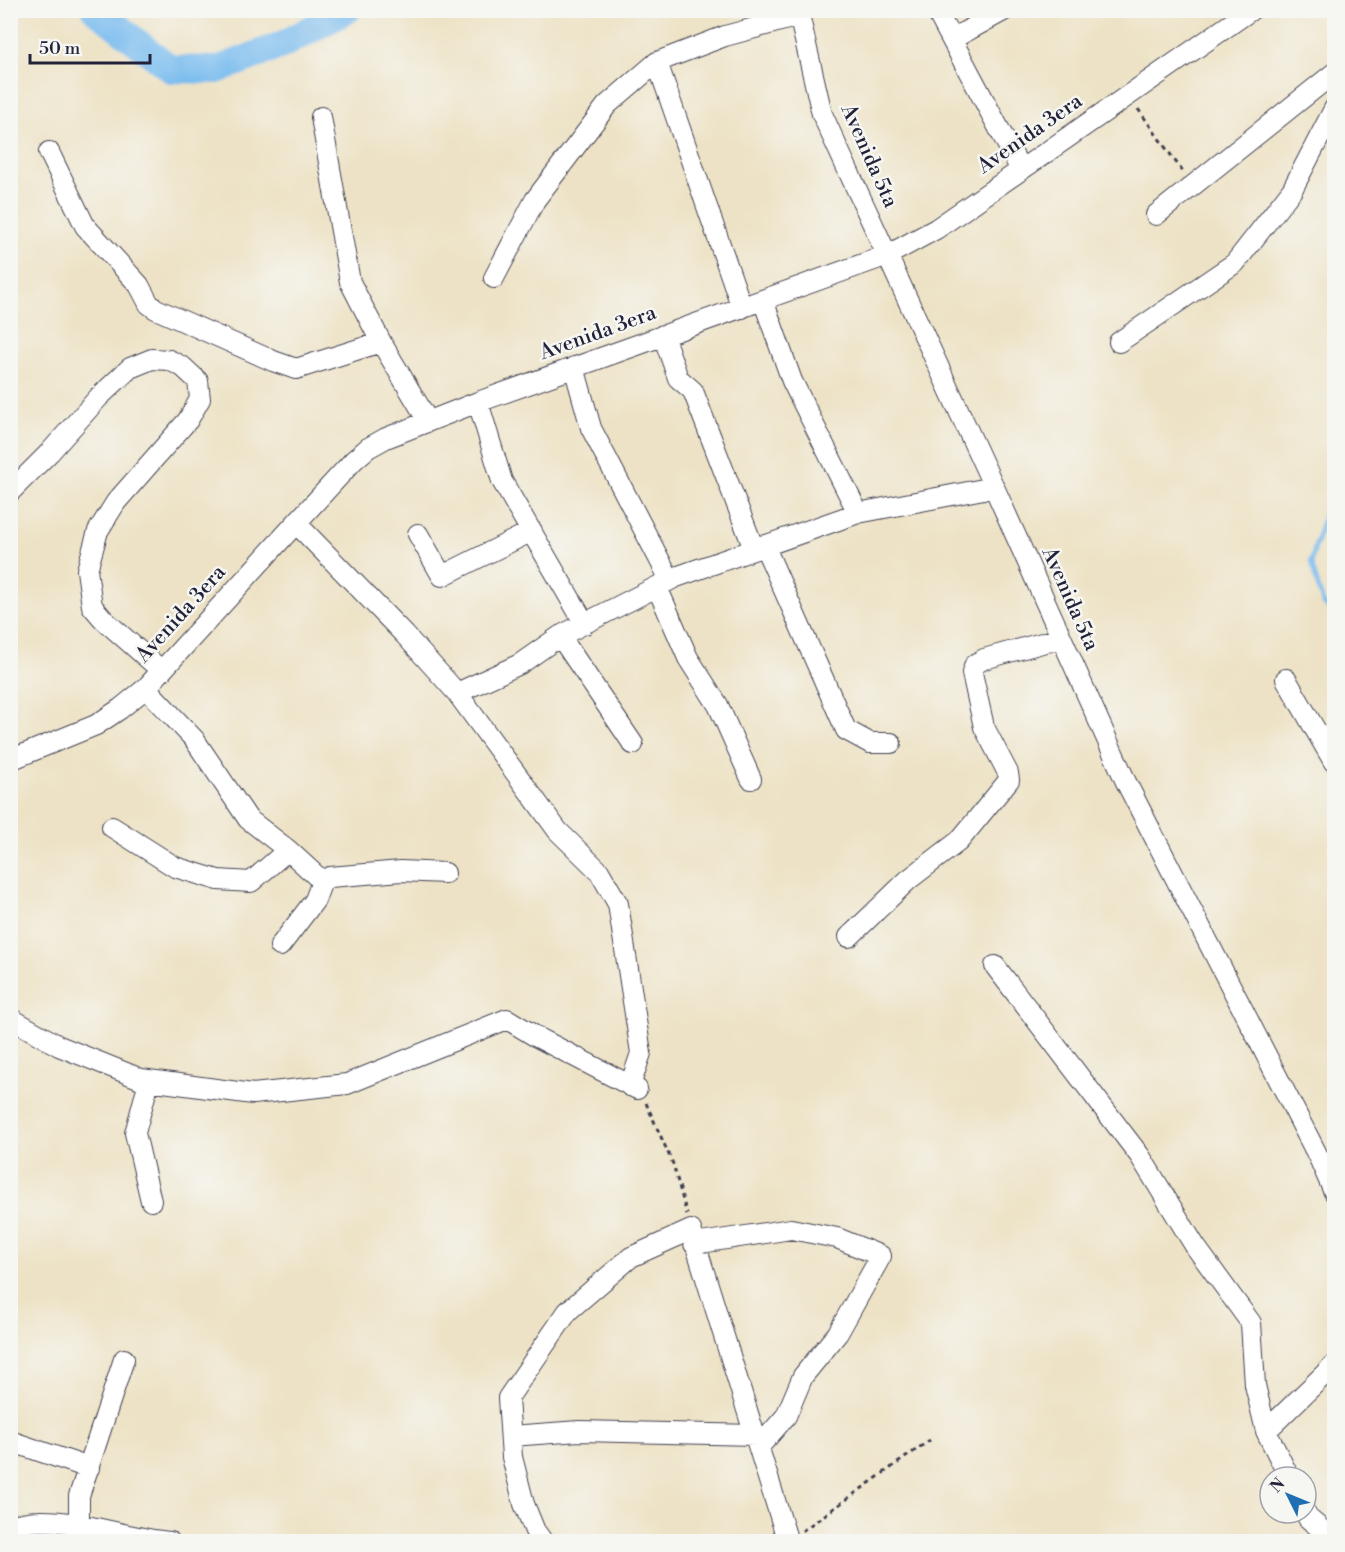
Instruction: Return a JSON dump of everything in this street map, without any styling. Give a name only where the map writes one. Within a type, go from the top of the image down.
[{"type":"street","points":[[936,10],[950,26],[1021,170]]},
{"type":"street","points":[[950,26],[1005,10]]},
{"type":"street","name":"Avenida 3era","points":[[10,760],[96,725],[146,688],[354,460],[368,448],[386,438],[477,402],[888,255],[936,229],[1251,10]]},
{"type":"street","points":[[494,278],[536,200],[607,105],[657,62],[799,13]]},
{"type":"street","name":"Avenida 5ta","points":[[799,13],[822,114],[994,487],[1060,638],[1126,782],[1327,1153],[1335,1192]]},
{"type":"street","points":[[657,62],[742,308]]},
{"type":"street","points":[[1156,215],[1335,73]]},
{"type":"street","points":[[1119,342],[1235,263],[1292,190],[1335,109]]},
{"type":"street","points":[[321,117],[350,282],[381,342],[428,421]]},
{"type":"street","points":[[49,152],[85,226],[139,285],[148,304],[156,309],[296,369],[381,342]]},
{"type":"street","points":[[763,300],[792,381],[858,513]]},
{"type":"street","points":[[663,335],[678,378],[693,391],[759,547],[846,730],[870,742],[891,743]]},
{"type":"street","points":[[10,492],[130,368],[152,359],[169,360],[183,366],[198,381],[201,399],[188,420],[116,502],[98,531],[87,570],[92,606],[104,620],[162,671]]},
{"type":"street","points":[[574,367],[591,428],[664,583],[688,658],[718,705],[751,779]]},
{"type":"street","points":[[477,402],[502,481],[585,624]]},
{"type":"street","points":[[458,693],[519,664],[560,636],[664,583],[858,513],[994,487]]},
{"type":"street","points":[[10,1018],[59,1046],[149,1081],[253,1094],[347,1084],[507,1019],[633,1087],[641,1053],[618,904],[599,871],[558,831],[458,693],[296,523]]},
{"type":"street","points":[[418,534],[442,576],[532,531]]},
{"type":"street","points":[[560,636],[633,744]]},
{"type":"street","points":[[849,937],[908,880],[959,842],[1009,780],[1008,773],[984,727],[972,673],[975,664],[1060,638]]},
{"type":"street","points":[[1286,679],[1335,762]]},
{"type":"street","points":[[146,688],[194,739],[248,819],[288,850],[322,881]]},
{"type":"street","points":[[112,827],[175,867],[218,880],[251,882],[288,850]]},
{"type":"street","points":[[280,946],[315,900],[322,881],[330,876],[401,870],[445,873]]},
{"type":"street","points":[[995,966],[1140,1156],[1195,1246],[1251,1323],[1255,1385],[1266,1431],[1283,1465]]},
{"type":"street","points":[[149,1081],[135,1133],[151,1201]]},
{"type":"street","points":[[511,1436],[579,1431],[758,1441],[786,1416],[803,1376],[838,1333],[881,1256],[837,1238],[791,1229],[693,1237],[632,1257],[568,1311],[508,1398],[512,1457],[524,1504],[535,1531],[543,1542]]},
{"type":"street","points":[[693,1237],[788,1542]]},
{"type":"street","points":[[79,1524],[79,1496],[124,1359]]},
{"type":"street","points":[[1266,1431],[1335,1365]]},
{"type":"street","points":[[10,1441],[89,1468]]},
{"type":"street","points":[[10,1525],[35,1521],[79,1524],[145,1540],[170,1542]]},
{"type":"street","points":[[1317,1525],[1335,1540]]},
{"type":"path","points":[[1127,95],[1193,186]]},
{"type":"path","points":[[633,1087],[647,1104],[673,1164],[693,1237]]},
{"type":"path","points":[[788,1542],[930,1440]]},
{"type":"waterway","points":[[96,10],[171,69],[217,70],[282,45],[347,10]]},
{"type":"waterway","points":[[1334,496],[1327,505],[1311,562],[1323,603],[1334,614]]}]
